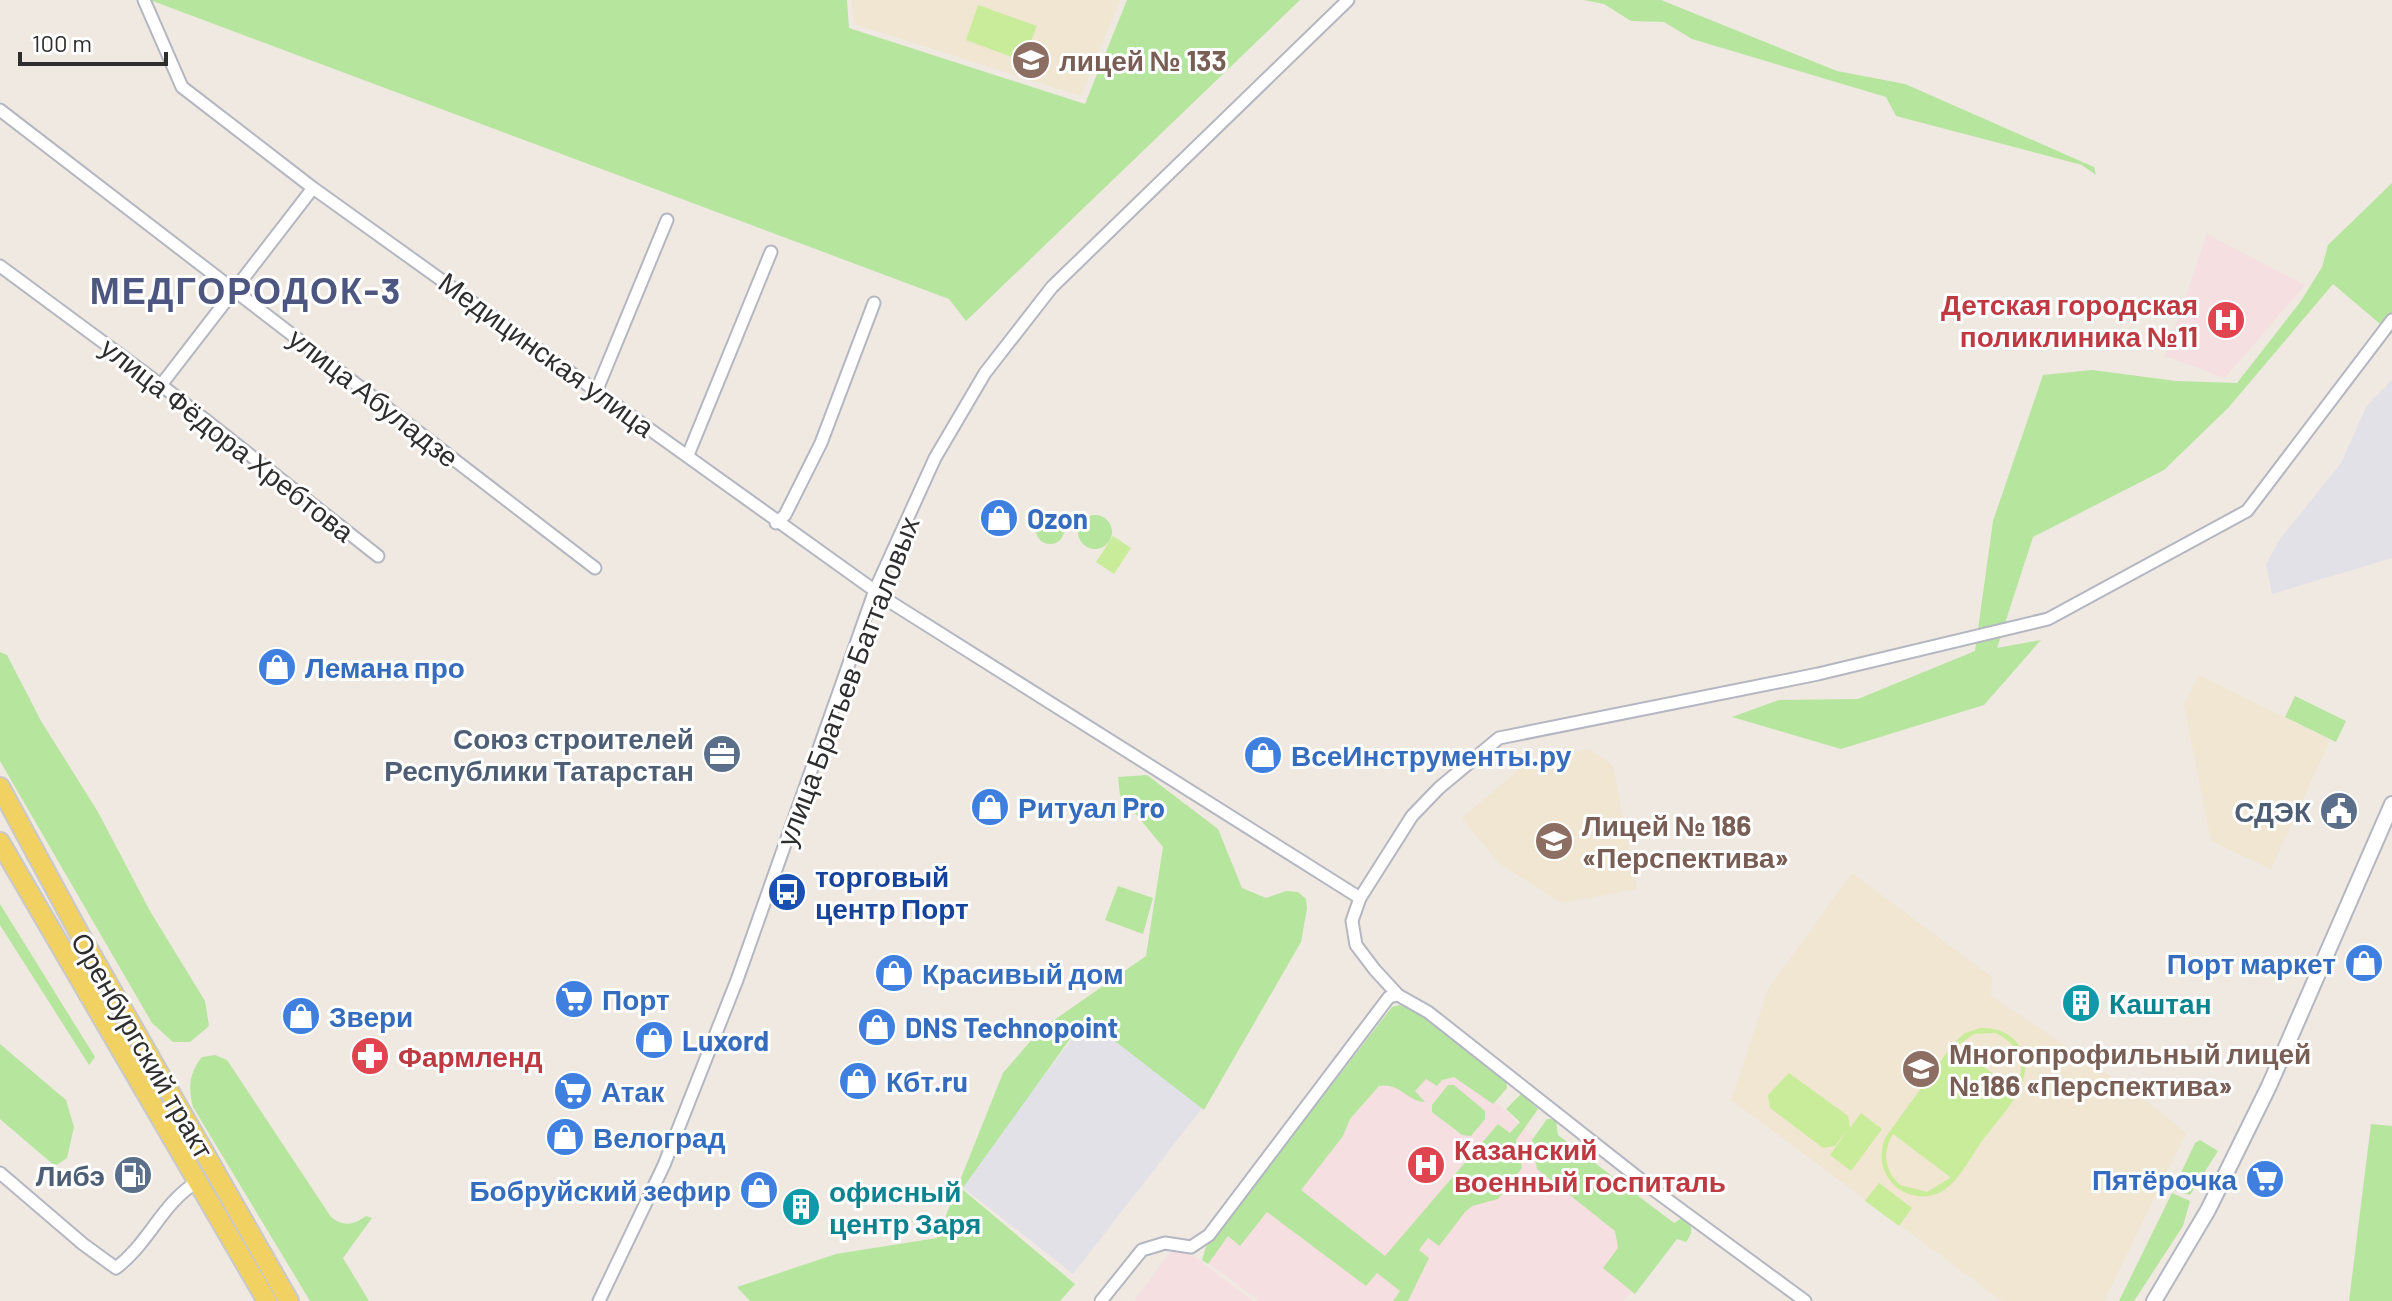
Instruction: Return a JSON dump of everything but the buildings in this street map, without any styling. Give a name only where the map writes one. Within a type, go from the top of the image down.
[{"type":"main road","name":"Оренбургский тракт","points":[[0,787],[78,931],[289,1301]]},
{"type":"main road","name":"Оренбургский тракт","points":[[0,842],[267,1301]]},
{"type":"street","name":"Медицинская улица","points":[[144,0],[182,87],[313,188],[416,259],[505,328],[688,455],[776,523],[875,590],[1360,898]]},
{"type":"street","name":"улица Братьев Батталовых","points":[[599,1301],[664,1165],[731,997],[875,590],[935,458],[1017,328],[1052,287],[1348,0]]},
{"type":"street","name":"улица Абуладзе","points":[[0,110],[595,568]]},
{"type":"street","points":[[161,385],[313,188]]},
{"type":"street","points":[[596,392],[667,220]]},
{"type":"street","points":[[688,455],[771,252]]},
{"type":"street","name":"улица Фёдора Хребтова","points":[[0,266],[161,385],[378,556]]},
{"type":"street","points":[[776,523],[785,515],[821,443],[874,303]]},
{"type":"street","points":[[1805,1301],[1650,1187],[1428,1012],[1398,995],[1356,945],[1352,921],[1360,898],[1412,816],[1439,788],[1499,738],[1818,674],[2048,619],[2247,511],[2392,320]]},
{"type":"street","points":[[2154,1301],[2208,1210],[2269,1086],[2392,804]]},
{"type":"street","points":[[1101,1301],[1142,1250],[1165,1243],[1191,1247],[1209,1235],[1389,997],[1398,995]]},
{"type":"street","points":[[0,1173],[116,1268],[141,1243],[177,1194],[198,1181]]},
{"type":"shaded area","name":"лицей № 133","points":[[852,0],[1120,0],[1081,96],[854,24]]},
{"type":"shaded area","name":"Детская городская поликлиника №11","points":[[2207,234],[2305,285],[2225,378],[2165,356]]},
{"type":"shaded area","points":[[2392,380],[2392,558],[2272,594],[2266,564],[2280,539],[2341,463],[2366,407]]},
{"type":"shaded area","points":[[2199,675],[2330,740],[2271,869],[2211,841],[2184,705]]},
{"type":"shaded area","name":"Лицей № 186 «Перспектива»","points":[[1590,749],[1613,766],[1637,889],[1561,903],[1499,863],[1462,818],[1527,763]]},
{"type":"shaded area","name":"Многопрофильный лицей №186 «Перспектива»","points":[[1852,873],[1992,977],[1991,996],[2138,1094],[2186,1133],[2104,1301],[2002,1301],[1731,1100],[1768,989]]},
{"type":"shaded area","points":[[1089,1017],[1203,1107],[1073,1274],[960,1185]]},
{"type":"shaded area","name":"Казанский военный госпиталь","points":[[1403,1032],[1501,1106],[1529,1134],[1676,1240],[1623,1301],[1260,1301],[1204,1260]]},
{"type":"shaded area","points":[[1177,1243],[1253,1301],[1134,1301]]},
{"type":"green space","points":[[150,0],[847,0],[849,28],[1085,104],[1127,0],[1300,0],[966,321],[949,299]]},
{"type":"green space","points":[[1584,0],[1661,0],[1837,71],[1905,84],[2094,167],[2096,175],[2082,165],[1896,116],[1886,97],[1692,39],[1664,22],[1631,21],[1604,4]]},
{"type":"green space","points":[[978,5],[1037,26],[1023,61],[966,40]]},
{"type":"green space","points":[[2392,183],[2392,334],[2333,284],[2228,408],[2164,470],[2033,537],[1997,648],[2041,640],[1984,705],[1841,749],[1732,717],[1779,700],[1858,699],[1975,651],[1993,521],[2043,375],[2092,370],[2176,381],[2237,383],[2301,301],[2322,267],[2328,245]]},
{"type":"green space","points":[[1095,515],[1107,520],[1112,532],[1107,544],[1095,549],[1083,544],[1078,532],[1083,520]]},
{"type":"green space","points":[[1050,516],[1060,520],[1064,530],[1060,540],[1050,544],[1040,540],[1036,530],[1040,520]]},
{"type":"green space","points":[[1113,536],[1131,548],[1114,574],[1096,562]]},
{"type":"green space","points":[[0,652],[7,655],[41,721],[98,812],[150,911],[205,1001],[209,1026],[190,1042],[173,1042],[152,1023],[0,761]]},
{"type":"green space","points":[[2295,696],[2346,721],[2336,742],[2285,717]]},
{"type":"green space","points":[[1147,775],[1218,829],[1242,888],[1266,898],[1286,891],[1298,892],[1306,899],[1307,909],[1301,942],[1204,1110],[1085,1018],[962,1189],[1075,1284],[1060,1301],[750,1301],[737,1287],[836,1254],[937,1238],[1003,1073],[1040,1030],[1146,956],[1163,847],[1120,795],[1118,777]]},
{"type":"green space","points":[[1118,886],[1153,898],[1143,934],[1105,920]]},
{"type":"green space","points":[[0,904],[95,1057],[89,1065],[0,925]]},
{"type":"green space","points":[[1399,1005],[1414,1010],[1506,1081],[1507,1088],[1493,1104],[1454,1077],[1442,1080],[1437,1086],[1426,1079],[1415,1091],[1425,1102],[1413,1099],[1398,1089],[1379,1086],[1350,1119],[1343,1136],[1301,1190],[1385,1256],[1498,1124],[1510,1133],[1520,1122],[1506,1109],[1521,1094],[1538,1109],[1516,1140],[1522,1168],[1498,1199],[1472,1206],[1465,1212],[1439,1246],[1428,1238],[1419,1250],[1429,1258],[1408,1301],[1393,1301],[1400,1291],[1377,1273],[1366,1286],[1267,1212],[1240,1246],[1228,1236],[1208,1264],[1202,1260],[1206,1247],[1392,1007]]},
{"type":"green space","points":[[1986,1028],[2010,1036],[2024,1057],[2022,1082],[2008,1108],[1946,1189],[1933,1195],[1908,1194],[1893,1184],[1886,1174],[1882,1157],[1885,1138],[1953,1044],[1965,1033]],"holes":[[[1995,1033],[2010,1043],[2019,1057],[2021,1073],[2014,1090],[1957,1046],[1974,1034]],[[1893,1134],[1950,1177],[1950,1178],[1927,1192],[1900,1185],[1886,1161],[1887,1147]]]},
{"type":"green space","points":[[0,1044],[66,1100],[74,1127],[67,1158],[55,1166],[0,1119]]},
{"type":"green space","points":[[215,1055],[227,1060],[331,1217],[348,1224],[366,1216],[372,1218],[343,1258],[369,1301],[310,1301],[193,1107],[190,1087],[194,1069],[202,1057]]},
{"type":"green space","points":[[1789,1073],[1848,1116],[1850,1128],[1861,1113],[1882,1129],[1851,1171],[1830,1155],[1849,1128],[1835,1146],[1823,1148],[1770,1108],[1768,1095]]},
{"type":"green space","points":[[1448,1085],[1454,1085],[1485,1111],[1485,1119],[1471,1136],[1462,1135],[1432,1112],[1432,1105]]},
{"type":"green space","points":[[1547,1119],[1556,1119],[1558,1135],[1674,1223],[1683,1217],[1689,1222],[1691,1232],[1686,1242],[1677,1239],[1635,1294],[1603,1268],[1618,1248],[1615,1231],[1537,1169],[1532,1140]]},
{"type":"green space","points":[[2371,1124],[2392,1126],[2392,1301],[2349,1301]]},
{"type":"green space","points":[[2200,1140],[2218,1151],[2190,1195],[2173,1190],[2195,1143]]},
{"type":"green space","points":[[1879,1183],[1912,1208],[1899,1226],[1865,1201]]},
{"type":"green space","points":[[2172,1193],[2190,1201],[2183,1226],[2134,1301],[2119,1301]]},
{"type":"place","name":"лицей № 133","points":[[1031,60]]},
{"type":"place","name":"Детская городская поликлиника №11","points":[[2226,320]]},
{"type":"place","name":"Ozon","points":[[999,518]]},
{"type":"place","name":"Лемана про","points":[[277,667]]},
{"type":"place","name":"Союз строителей Республики Татарстан","points":[[722,754]]},
{"type":"place","name":"ВсеИнструменты.ру","points":[[1263,755]]},
{"type":"place","name":"Ритуал Pro","points":[[990,807]]},
{"type":"place","name":"СДЭК","points":[[2339,811]]},
{"type":"place","name":"Лицей № 186 «Перспектива»","points":[[1554,841]]},
{"type":"place","name":"торговый центр Порт","points":[[787,892]]},
{"type":"place","name":"Порт маркет","points":[[2364,963]]},
{"type":"place","name":"Красивый дом","points":[[894,973]]},
{"type":"place","name":"Порт","points":[[574,999]]},
{"type":"place","name":"Каштан","points":[[2081,1003]]},
{"type":"place","name":"Звери","points":[[301,1016]]},
{"type":"place","name":"DNS Technopoint","points":[[877,1027]]},
{"type":"place","name":"Luxord","points":[[654,1040]]},
{"type":"place","name":"Фармленд","points":[[370,1056]]},
{"type":"place","name":"Многопрофильный лицей №186 «Перспектива»","points":[[1921,1069]]},
{"type":"place","name":"Кбт.ru","points":[[858,1081]]},
{"type":"place","name":"Атак","points":[[573,1091]]},
{"type":"place","name":"Велоград","points":[[565,1137]]},
{"type":"place","name":"Казанский военный госпиталь","points":[[1426,1165]]},
{"type":"place","name":"Либэ","points":[[133,1175]]},
{"type":"place","name":"Пятёрочка","points":[[2265,1179]]},
{"type":"place","name":"Бобруйский зефир","points":[[759,1190]]},
{"type":"place","name":"офисный центр Заря","points":[[801,1207]]},
{"type":"district","name":"МЕДГОРОДОК-3","points":[[246,289]]}]
